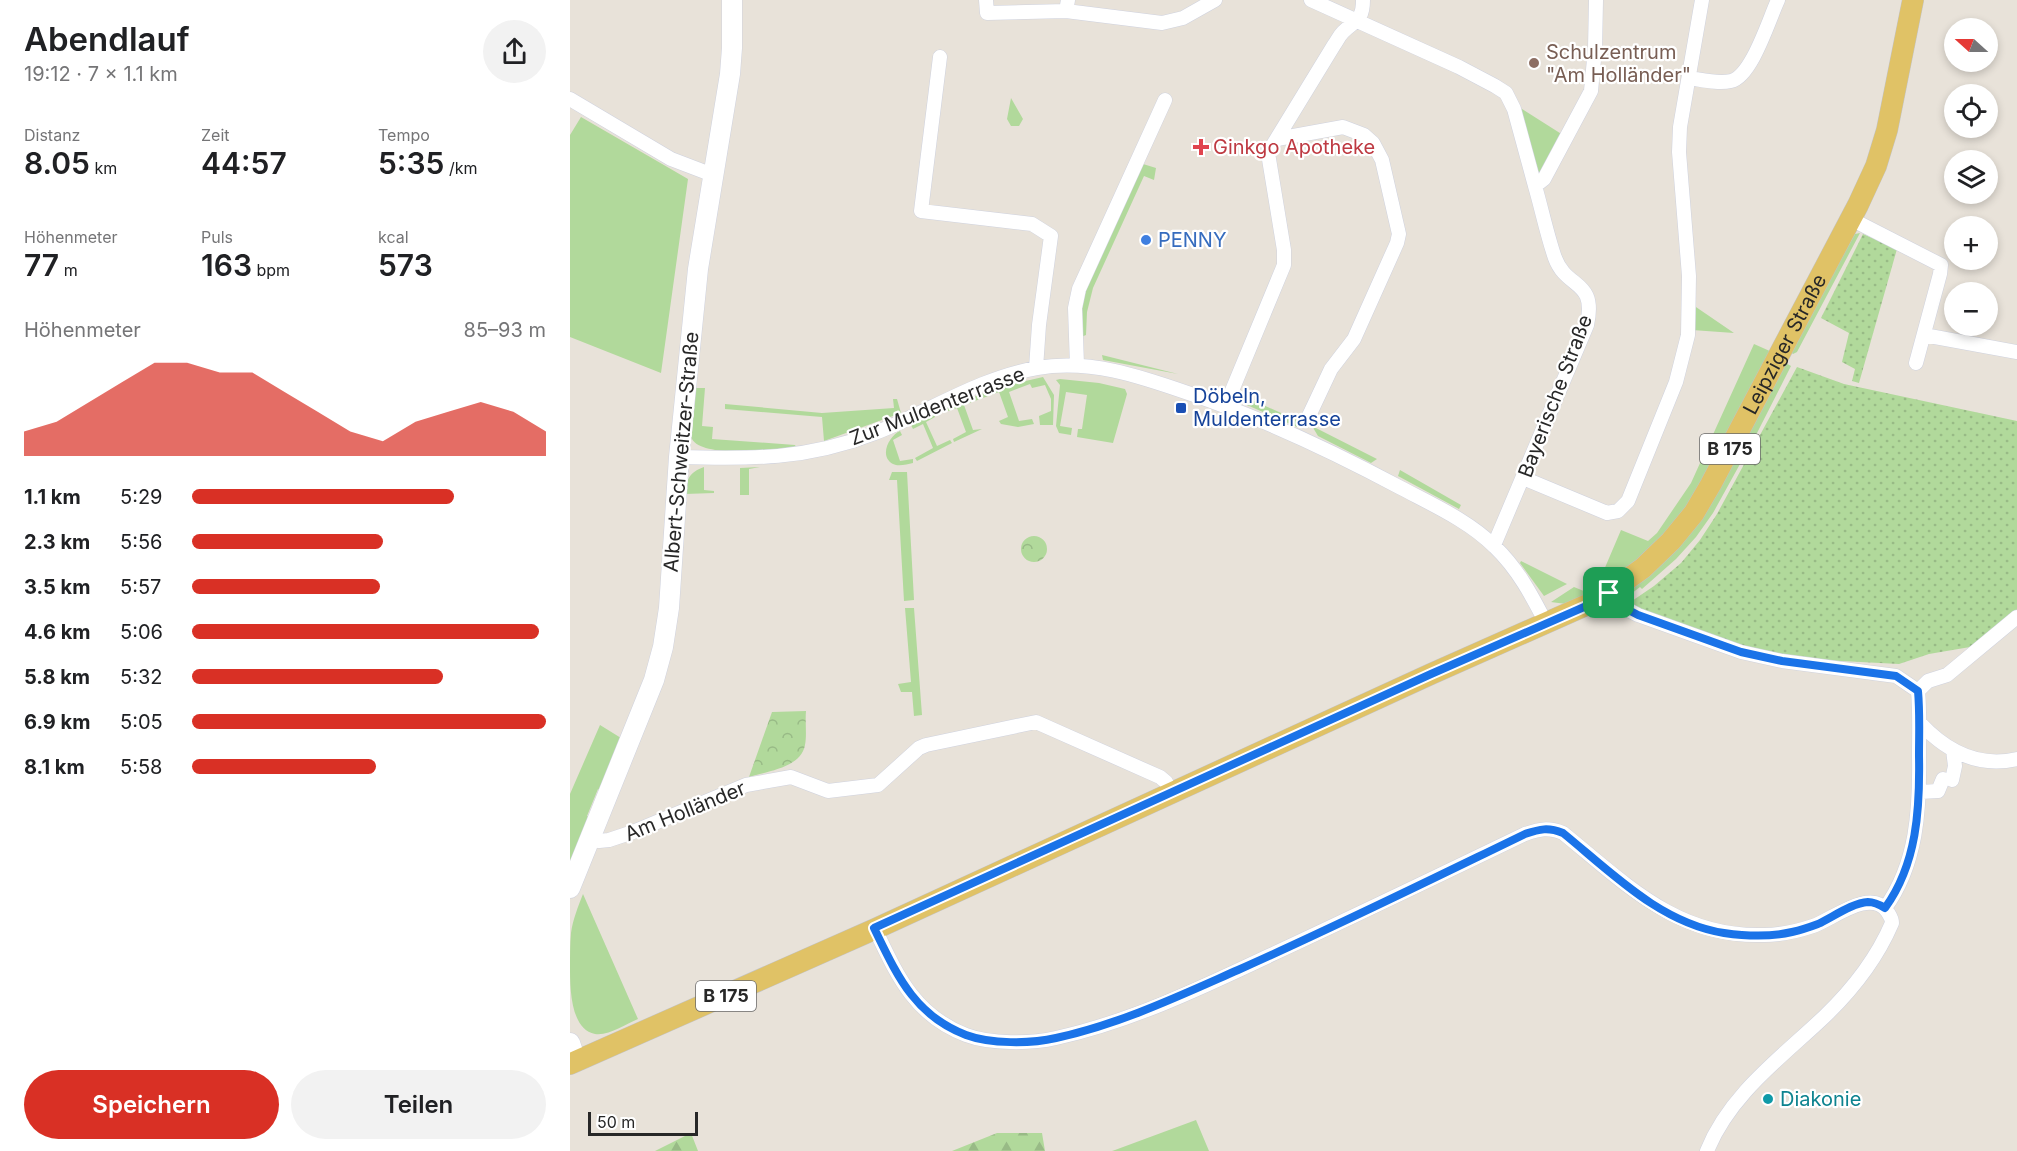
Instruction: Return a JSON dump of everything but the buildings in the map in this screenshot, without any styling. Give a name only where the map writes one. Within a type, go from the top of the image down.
[{"type":"main road","name":"Leipziger Straße","points":[[572,1056],[874,928],[1600,600],[1644,568],[1671,541],[1694,513],[1851,219],[1876,166],[1887,130],[1913,0]]},
{"type":"street","name":"Albert-Schweitzer-Straße","points":[[570,888],[650,691],[663,647],[669,608],[679,457],[698,269],[730,74],[732,0]]},
{"type":"street","name":"Bayerische Straße","points":[[1311,0],[1495,86],[1510,99],[1556,261],[1565,273],[1584,290],[1590,308],[1587,325],[1494,545]]},
{"type":"street","points":[[1226,405],[1284,265],[1284,250],[1268,153],[1343,31],[1358,21],[1363,8],[1363,0]]},
{"type":"street","points":[[1535,186],[1544,179],[1591,91],[1596,0]]},
{"type":"street","points":[[1523,478],[1607,513],[1618,511],[1628,501],[1676,382],[1688,335],[1689,276],[1679,152],[1680,127],[1702,0]]},
{"type":"street","points":[[1689,78],[1721,82],[1734,80],[1743,74],[1751,62],[1778,0]]},
{"type":"street","points":[[986,7],[1067,6],[1162,23],[1183,18],[1211,3]]},
{"type":"street","points":[[940,57],[921,211],[1032,224],[1051,236],[1039,325],[1036,368]]},
{"type":"street","points":[[570,99],[671,159],[713,175]]},
{"type":"street","points":[[1077,365],[1076,308],[1079,289],[1165,100]]},
{"type":"street","points":[[1277,139],[1343,127],[1364,135],[1373,143],[1382,160],[1399,234],[1354,339],[1331,369],[1307,420]]},
{"type":"street","points":[[1851,219],[1941,265],[1916,363]]},
{"type":"street","points":[[1924,335],[2017,352]]},
{"type":"street","name":"Zur Muldenterrasse","points":[[679,457],[765,458],[809,453],[873,434],[954,396],[1036,368],[1077,365],[1112,370],[1140,376],[1226,405],[1300,436],[1453,516],[1494,545],[1523,580],[1546,623]]},
{"type":"street","points":[[1609,593],[1619,605],[1638,615],[1741,652],[1782,661],[1896,676],[1918,691]]},
{"type":"street","points":[[1885,908],[1894,896],[1906,867],[1915,835],[1920,792],[1918,691],[1928,681],[1947,675],[2017,617]]},
{"type":"street","name":"Am Holländer","points":[[590,838],[599,841],[609,840],[633,832],[746,785],[791,777],[828,791],[878,785],[919,748],[1036,722],[1161,777],[1171,792]]},
{"type":"street","points":[[1920,723],[1933,737],[1965,756],[2001,761],[2017,759]]},
{"type":"street","points":[[1920,792],[1938,791],[1948,780],[1955,766],[1953,750]]},
{"type":"street","points":[[874,928],[909,994],[931,1014],[945,1025],[967,1035],[991,1041],[1016,1041],[1054,1039],[1110,1023],[1162,1004],[1525,834],[1543,828],[1552,828],[1563,833],[1655,906],[1696,926],[1724,933],[1764,935],[1790,933],[1815,925],[1860,904],[1869,902],[1885,908],[1892,918],[1892,923],[1878,953],[1826,1015],[1784,1052],[1738,1100],[1707,1151]]},
{"type":"green space","points":[[1011,98],[1023,119],[1019,126],[1011,126],[1007,119]]},
{"type":"green space","points":[[1522,109],[1563,135],[1542,174],[1537,174],[1520,111]]},
{"type":"green space","points":[[581,117],[688,179],[661,373],[570,337],[570,135]]},
{"type":"green space","points":[[1143,164],[1156,168],[1154,180],[1144,176],[1093,288],[1087,312],[1086,335],[1081,337],[1080,306],[1085,287]]},
{"type":"green space","points":[[1860,233],[1797,352],[1793,354],[1790,351],[1855,234]]},
{"type":"green space","points":[[1863,234],[1897,249],[1859,383],[1852,381],[1855,369],[1842,362],[1849,333],[1821,318]]},
{"type":"green space","points":[[1693,305],[1734,333],[1692,330]]},
{"type":"green space","points":[[1754,344],[1772,352],[1706,479],[1673,528],[1603,589],[1598,584],[1621,530],[1648,541],[1657,533],[1691,483]]},
{"type":"green space","points":[[1102,355],[1178,374],[1103,360]]},
{"type":"green space","points":[[1784,362],[1791,366],[1713,513],[1676,559],[1642,589],[1640,587],[1627,597],[1624,593],[1649,573]]},
{"type":"green space","points":[[1797,367],[1844,384],[2017,421],[2017,610],[1976,646],[1929,654],[1899,664],[1803,659],[1763,653],[1656,617],[1629,603],[1681,563],[1700,540],[1717,514]]},
{"type":"green space","points":[[1043,377],[1054,395],[1053,425],[1040,425],[1039,416],[1051,411],[1051,399],[1045,385],[1032,388],[1030,384],[1009,392],[1019,421],[1032,419],[1034,424],[1018,427],[1001,424],[999,421],[1008,417],[999,392],[964,405],[973,430],[982,429],[954,442],[953,439],[966,432],[957,408],[948,411],[946,408],[999,387]]},
{"type":"green space","points":[[1056,380],[1099,383],[1125,389],[1127,394],[1113,443],[1077,437],[1078,429],[1082,429],[1087,395],[1066,392],[1060,426],[1072,428],[1071,435],[1059,433],[1056,426],[1060,385]]},
{"type":"green space","points":[[692,388],[705,388],[702,426],[713,427],[712,439],[795,445],[796,447],[757,451],[724,451],[699,445],[692,439],[689,428]]},
{"type":"green space","points":[[1243,396],[1299,421],[1297,427],[1247,405]]},
{"type":"green space","points":[[893,399],[897,399],[901,413],[824,441],[822,417],[725,409],[725,404],[822,413],[894,408]]},
{"type":"green space","points":[[934,413],[935,417],[926,422],[937,446],[950,440],[952,443],[917,461],[915,458],[933,448],[923,424],[913,429],[911,425]]},
{"type":"green space","points":[[1312,426],[1377,459],[1371,463],[1318,436]]},
{"type":"green space","points":[[900,431],[902,435],[893,440],[900,461],[913,459],[913,463],[895,465],[886,456],[889,441]]},
{"type":"green space","points":[[704,467],[704,490],[714,491],[714,493],[685,494],[686,484],[690,477],[695,471]]},
{"type":"green space","points":[[760,467],[749,469],[749,495],[740,495],[740,468]]},
{"type":"green space","points":[[1400,470],[1461,505],[1459,509],[1398,476]]},
{"type":"green space","points":[[892,472],[907,472],[914,600],[904,601],[897,480],[889,480]]},
{"type":"green space","points":[[1034,536],[1043,540],[1047,549],[1043,558],[1034,562],[1025,558],[1021,549],[1025,540]]},
{"type":"green space","points":[[1521,561],[1567,584],[1544,596],[1520,563]]},
{"type":"green space","points":[[1574,587],[1591,594],[1566,604],[1551,602]]},
{"type":"green space","points":[[905,608],[914,608],[922,715],[914,716],[912,692],[901,692],[898,684],[911,682]]},
{"type":"green space","points":[[806,711],[805,745],[797,759],[782,767],[749,777],[772,712]]},
{"type":"green space","points":[[600,725],[621,738],[602,791],[598,789],[587,816],[591,818],[570,866],[570,794]]},
{"type":"green space","points":[[583,894],[638,1019],[600,1034],[587,1031],[581,1024],[576,1016],[571,995],[571,933]]},
{"type":"green space","points":[[1196,1120],[1209,1151],[1112,1151],[1115,1150]]},
{"type":"green space","points":[[691,1133],[698,1151],[655,1151]]},
{"type":"green space","points":[[997,1133],[1042,1133],[1045,1151],[952,1151]]},
{"type":"place","name":"Schulzentrum \"Am Holländer\"","points":[[1534,63]]},
{"type":"place","name":"Ginkgo Apotheke","points":[[1201,147]]},
{"type":"place","name":"PENNY","points":[[1146,240]]},
{"type":"place","name":"Döbeln, Muldenterrasse","points":[[1181,408]]},
{"type":"place","name":"Diakonie","points":[[1768,1099]]},
{"type":"route","points":[[1609,593],[1619,605],[1638,615],[1741,652],[1782,661],[1896,676],[1918,691],[1920,806],[1904,875],[1894,896],[1885,908],[1869,902],[1860,904],[1815,925],[1790,933],[1764,935],[1724,933],[1696,926],[1655,906],[1563,833],[1552,828],[1543,828],[1525,834],[1349,919],[1162,1004],[1110,1023],[1054,1039],[991,1041],[967,1035],[945,1025],[931,1014],[909,994],[898,977],[874,928],[1431,674],[1600,600],[1609,593]]}]
